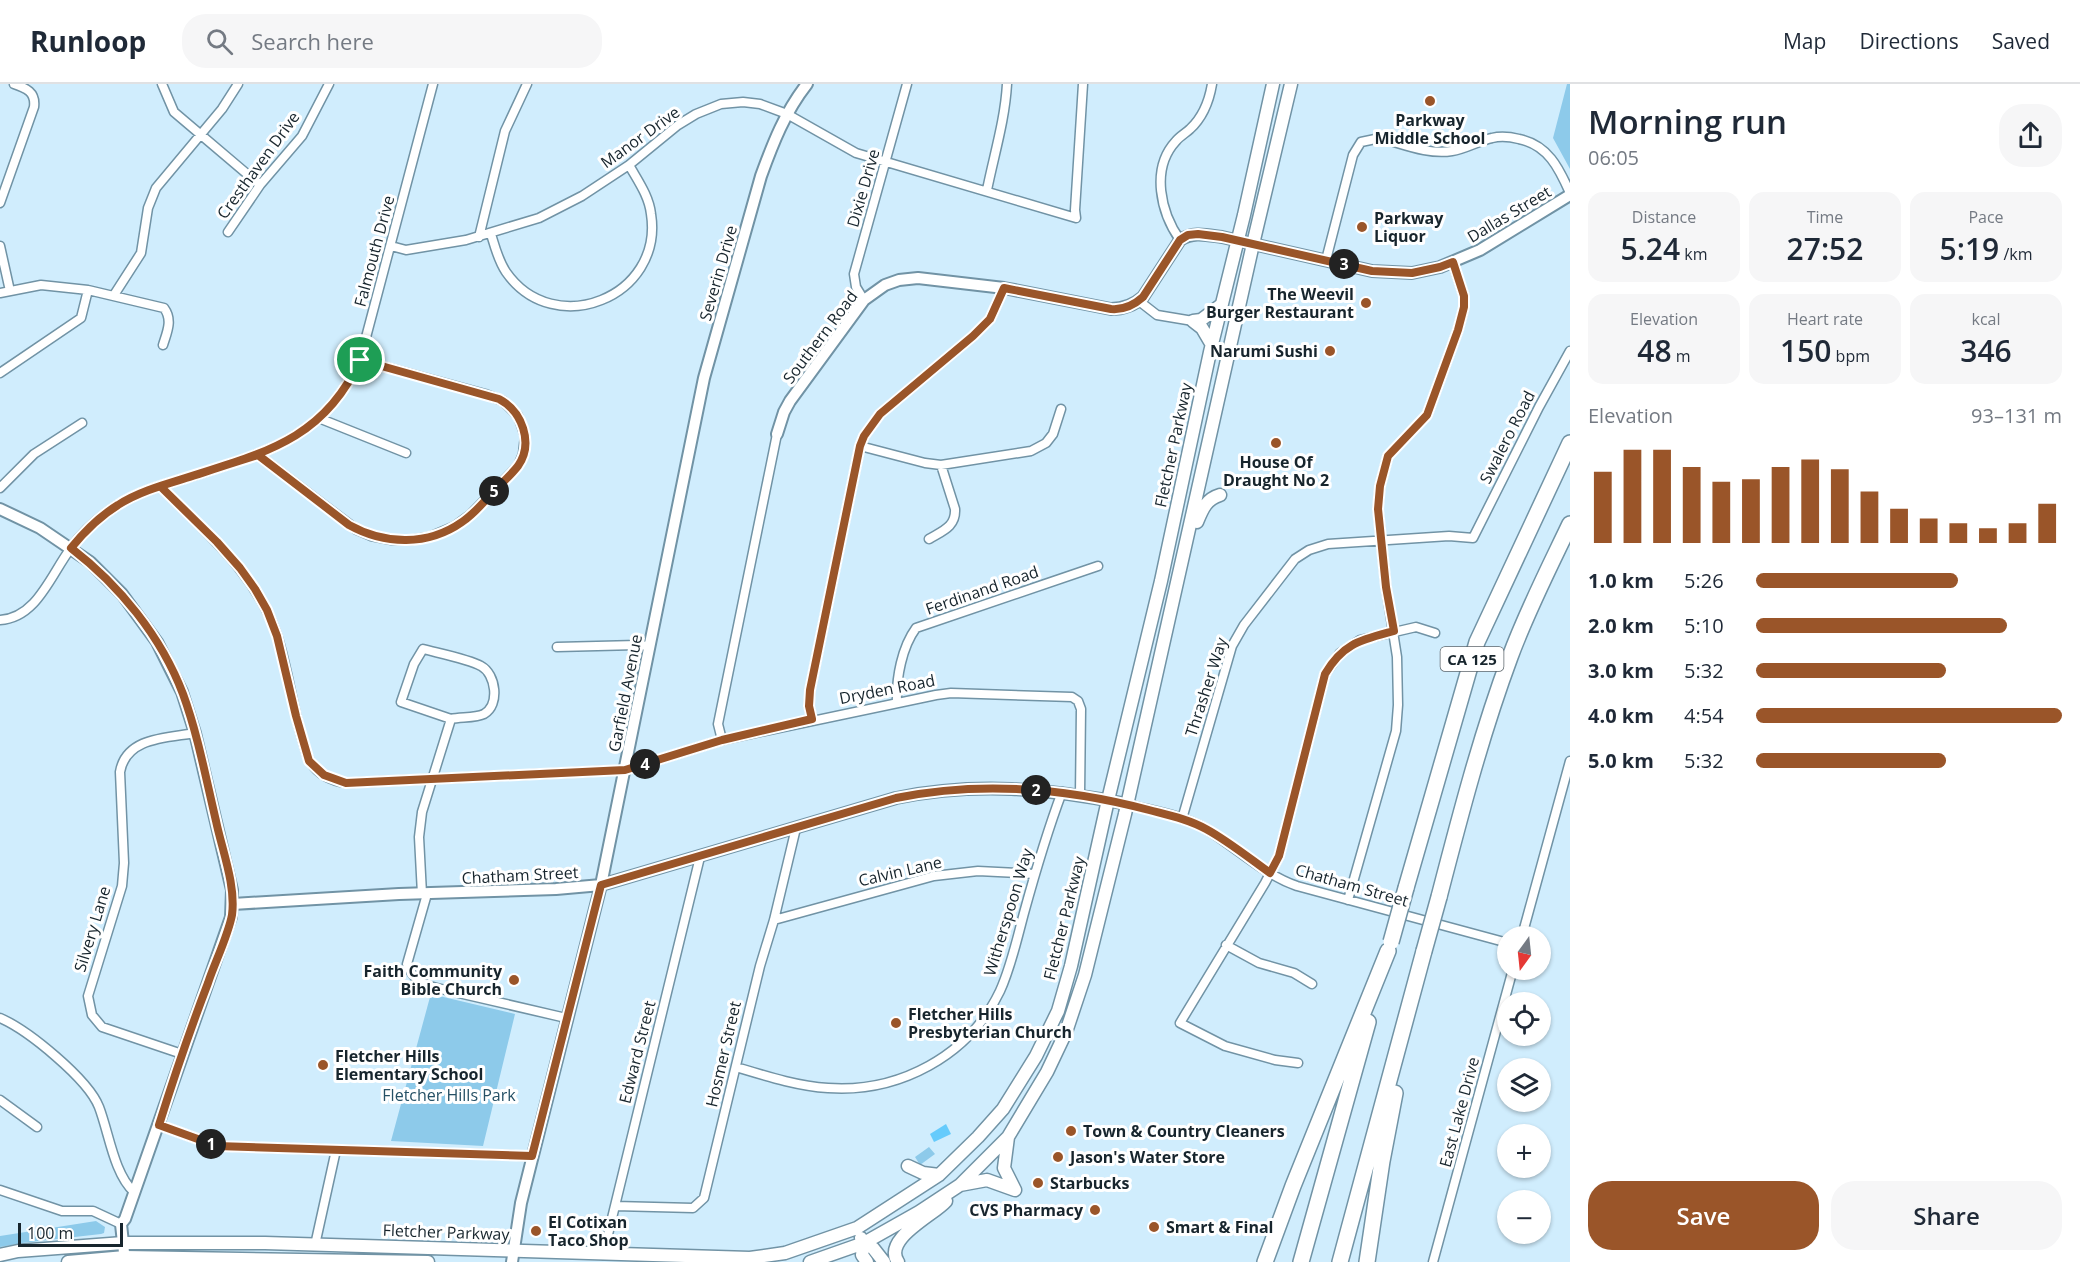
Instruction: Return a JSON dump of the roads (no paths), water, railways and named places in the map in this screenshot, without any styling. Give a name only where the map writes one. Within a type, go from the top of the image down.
[{"type":"highway","name":"CA 125","points":[[1301,1262],[1434,786],[1477,642],[1570,443]]},
{"type":"highway","name":"CA 125","points":[[1340,1262],[1484,730],[1510,655],[1570,524]]},
{"type":"highway","points":[[1265,1262],[1293,1186],[1390,946]]},
{"type":"highway","points":[[1367,1262],[1382,1161],[1414,990]]},
{"type":"main road","name":"Fletcher Parkway","points":[[0,1255],[18,1251],[123,1244],[336,1245],[512,1256],[750,1258],[785,1253],[857,1228],[939,1175],[1003,1109],[1036,1056],[1058,1011],[1071,966],[1161,581],[1221,305],[1273,84]]},
{"type":"main road","name":"Fletcher Parkway","points":[[810,1262],[864,1243],[960,1185],[1008,1137],[1047,1072],[1066,1032],[1085,975],[1127,804],[1291,84]]},
{"type":"main road","points":[[1193,321],[1201,320],[1221,305]]},
{"type":"main road","points":[[1193,321],[1202,328],[1212,345]]},
{"type":"main road","points":[[1187,542],[1204,506],[1213,497],[1220,495]]},
{"type":"main road","points":[[898,1262],[894,1255],[899,1240],[911,1228],[941,1207],[960,1185],[987,1180],[1015,1190],[1004,1168],[1008,1137]]},
{"type":"main road","points":[[908,1166],[923,1173],[939,1175]]},
{"type":"main road","points":[[857,1228],[864,1243],[862,1255],[867,1262]]},
{"type":"main road","points":[[864,1243],[873,1248],[884,1262]]},
{"type":"main road","points":[[286,1260],[312,1251],[315,1245]]},
{"type":"main road","points":[[311,1261],[319,1251],[336,1245]]},
{"type":"main road","name":"Fletcher Parkway","points":[[68,1262],[125,1259],[428,1262]]},
{"type":"street","points":[[0,203],[35,99],[32,94],[14,84]]},
{"type":"street","points":[[162,84],[174,112],[260,185]]},
{"type":"street","points":[[114,295],[141,253],[148,208],[156,188],[222,109],[238,84]]},
{"type":"street","name":"Cresthaven Drive","points":[[228,232],[260,185],[302,136],[329,84]]},
{"type":"street","name":"Falmouth Drive","points":[[0,620],[11,619],[33,605],[82,534],[120,503],[160,486],[258,455],[288,441],[321,418],[333,405],[353,376],[360,360],[433,84]]},
{"type":"street","points":[[478,237],[505,131],[527,84]]},
{"type":"street","name":"Severin Drive","points":[[683,479],[704,378],[754,200],[773,143],[787,114],[807,84]]},
{"type":"street","name":"Dixie Drive","points":[[864,300],[856,287],[854,274],[907,84]]},
{"type":"street","points":[[987,190],[1000,138],[1007,84]]},
{"type":"street","name":"Manor Drive","points":[[391,246],[406,250],[478,237],[539,218],[582,196],[629,165],[678,125],[696,114],[721,104],[743,102],[760,104],[787,114],[856,153],[1076,218],[1083,84]]},
{"type":"street","points":[[1180,240],[1169,224],[1163,207],[1162,173],[1174,142],[1194,126],[1204,112],[1212,84]]},
{"type":"street","points":[[1326,260],[1353,155],[1361,142],[1372,139],[1380,138],[1433,152],[1453,151],[1493,137],[1511,137],[1528,141],[1542,148],[1554,159],[1570,194]]},
{"type":"street","points":[[491,234],[506,272],[532,296],[565,306],[584,305],[610,297],[624,287],[640,269],[652,234],[652,216],[648,201],[629,165]]},
{"type":"street","name":"Dallas Street","points":[[1253,244],[1372,271],[1412,273],[1440,267],[1480,250],[1570,194]]},
{"type":"street","points":[[1193,321],[1157,315],[1139,301],[1180,240],[1188,235],[1198,234],[1253,244]]},
{"type":"street","points":[[0,246],[10,291]]},
{"type":"street","points":[[1348,900],[1396,731],[1398,669],[1378,509],[1380,486],[1385,461],[1393,449],[1416,429],[1427,415],[1450,354],[1462,314],[1464,296],[1453,262]]},
{"type":"street","name":"Southern Road","points":[[722,740],[718,724],[777,434],[784,412],[864,300],[892,282],[912,278],[1004,288],[1111,309],[1123,308],[1139,301]]},
{"type":"street","points":[[0,293],[41,285],[88,290],[165,308],[170,315],[170,320],[163,345]]},
{"type":"street","points":[[812,719],[809,706],[810,690],[860,446],[864,436],[880,414],[990,319],[1004,288]]},
{"type":"street","points":[[0,373],[81,318],[88,290]]},
{"type":"street","name":"Swalero Road","points":[[1473,538],[1534,416],[1570,351]]},
{"type":"street","points":[[258,455],[349,525],[371,536],[401,541],[429,537],[455,526],[470,515],[518,466],[524,448],[524,429],[514,410],[503,401],[360,360]]},
{"type":"street","points":[[860,446],[941,465],[1036,449],[1046,443],[1053,434],[1061,409]]},
{"type":"street","points":[[321,418],[406,453]]},
{"type":"street","points":[[0,488],[34,454],[82,423]]},
{"type":"street","points":[[929,539],[949,528],[955,516],[955,509],[941,465]]},
{"type":"street","name":"Garfield Avenue","points":[[512,1256],[532,1156],[601,885],[683,479]]},
{"type":"street","name":"Dryden Road","points":[[160,486],[240,568],[267,610],[277,636],[309,761],[330,778],[346,783],[625,770],[722,740],[812,719],[951,693],[1071,697],[1078,701],[1081,709],[1080,795]]},
{"type":"street","points":[[0,509],[26,520],[90,562],[122,594],[157,642],[182,692],[195,733],[232,890],[231,917],[159,1125],[125,1219],[121,1224],[125,1259]]},
{"type":"street","name":"Thrasher Way","points":[[1182,819],[1227,660],[1244,626],[1295,559],[1315,547],[1328,544],[1449,536],[1473,538]]},
{"type":"street","name":"Ferdinand Road","points":[[897,702],[897,690],[908,640],[916,628],[1098,566]]},
{"type":"street","points":[[1298,1063],[1275,1060],[1225,1046],[1180,1023],[1279,856],[1325,674],[1332,662],[1350,645],[1360,640],[1416,627],[1435,633]]},
{"type":"street","points":[[557,647],[650,646]]},
{"type":"street","points":[[423,649],[482,666],[492,675],[493,704],[484,714],[451,719],[401,702],[414,664],[423,649]]},
{"type":"street","points":[[451,719],[420,820],[425,894],[407,964],[418,981],[437,988],[566,1018]]},
{"type":"street","name":"Silvery Lane","points":[[182,1054],[102,1027],[92,1015],[88,996],[122,886],[124,862],[120,772],[123,762],[133,748],[144,742],[195,733]]},
{"type":"street","points":[[1525,926],[1570,762]]},
{"type":"street","name":"Chatham Street","points":[[233,904],[601,885],[896,798],[928,792],[977,788],[1062,792],[1127,804],[1182,819],[1205,828],[1270,873],[1297,886],[1497,940]]},
{"type":"street","name":"Witherspoon Way","points":[[736,1067],[805,1085],[852,1089],[902,1078],[937,1061],[957,1047],[974,1030],[995,1000],[1005,979],[1035,874],[1062,792]]},
{"type":"street","name":"Hosmer Street","points":[[615,1206],[693,1208],[705,1198],[760,966],[774,920],[796,828]]},
{"type":"street","name":"Edward Street","points":[[600,1258],[615,1206],[700,857]]},
{"type":"street","name":"Calvin Lane","points":[[774,920],[934,876],[978,871],[1035,874]]},
{"type":"street","points":[[1226,945],[1259,963],[1294,973],[1312,984]]},
{"type":"street","name":"East Lake Drive","points":[[1433,1262],[1510,980]]},
{"type":"street","points":[[0,1018],[27,1032],[52,1053],[91,1094],[99,1108],[122,1179],[134,1192]]},
{"type":"street","points":[[0,1100],[37,1127]]},
{"type":"street","points":[[159,1125],[217,1146],[532,1156]]},
{"type":"street","points":[[315,1245],[336,1150]]},
{"type":"street","points":[[0,1190],[62,1211],[93,1211],[121,1224]]},
{"type":"place","name":"Parkway Middle School","points":[[1430,101]]},
{"type":"place","name":"Parkway Liquor","points":[[1362,227]]},
{"type":"place","name":"The Weevil Burger Restaurant","points":[[1366,303]]},
{"type":"place","name":"Narumi Sushi","points":[[1330,351]]},
{"type":"place","name":"House Of Draught No 2","points":[[1276,443]]},
{"type":"place","name":"Faith Community Bible Church","points":[[514,980]]},
{"type":"place","name":"Fletcher Hills Presbyterian Church","points":[[896,1023]]},
{"type":"place","name":"Fletcher Hills Elementary School","points":[[323,1065]]},
{"type":"place","name":"Town & Country Cleaners","points":[[1071,1131]]},
{"type":"place","name":"Jason's Water Store","points":[[1058,1157]]},
{"type":"place","name":"Starbucks","points":[[1038,1183]]},
{"type":"place","name":"CVS Pharmacy","points":[[1095,1210]]},
{"type":"place","name":"Smart & Final","points":[[1154,1227]]},
{"type":"place","name":"El Cotixan Taco Shop","points":[[536,1231]]},
{"type":"park label","name":"Fletcher Hills Park","points":[[449,1095]]}]
